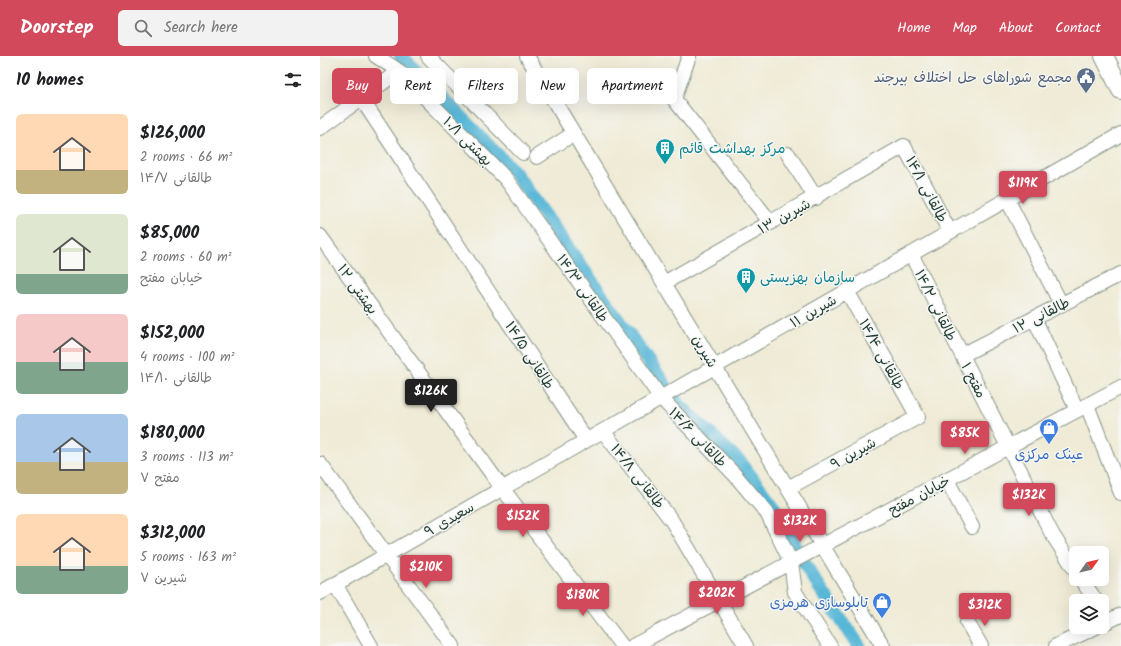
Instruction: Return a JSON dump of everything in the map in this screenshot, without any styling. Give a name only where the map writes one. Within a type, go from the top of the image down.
[{"type":"main road","points":[[1104,56],[1121,90]]},
{"type":"street","name":"بهشتی ۱۰/۱","points":[[376,56],[394,68]]},
{"type":"street","points":[[428,56],[523,153]]},
{"type":"street","name":"شیرین","points":[[527,56],[883,646]]},
{"type":"street","points":[[689,56],[674,99],[771,223]]},
{"type":"street","points":[[320,128],[353,104]]},
{"type":"street","name":"طالقانی ۱۴/۵","points":[[365,104],[586,440]]},
{"type":"street","name":"بهشتی ۱۰/۱","points":[[432,104],[506,179]]},
{"type":"street","points":[[537,157],[574,134]]},
{"type":"street","name":"شیرین ۱۱","points":[[687,383],[1121,134]]},
{"type":"street","name":"شیرین ۱۳","points":[[664,283],[816,198],[904,146]]},
{"type":"street","name":"طالقانی ۱۴/۱","points":[[904,146],[950,232]]},
{"type":"street","points":[[788,154],[816,198]]},
{"type":"street","name":"طالقانی ۱۴/۳","points":[[506,179],[661,398]]},
{"type":"street","points":[[1007,199],[1061,304]]},
{"type":"street","name":"بهشتی ۱۲","points":[[320,236],[502,488],[622,646]]},
{"type":"street","name":"طالقانی ۱۴/۲","points":[[911,254],[962,355]]},
{"type":"street","name":"طالقانی ۱۲","points":[[962,355],[1121,274]]},
{"type":"street","name":"طالقانی ۱۴/۴","points":[[846,291],[918,417]]},
{"type":"street","points":[[1034,318],[1082,408],[1121,493]]},
{"type":"street","name":"مفتح ۱","points":[[962,355],[1052,534],[1069,560]]},
{"type":"street","name":"سعیدی ۹","points":[[320,593],[687,383]]},
{"type":"street","name":"خیابان مفتح","points":[[633,646],[1121,387]]},
{"type":"street","name":"طالقانی ۱۴/۶","points":[[661,398],[735,475],[767,513],[791,562],[795,592],[830,646]]},
{"type":"street","name":"شیرین ۹","points":[[788,488],[918,417]]},
{"type":"street","name":"طالقانی ۱۴/۸","points":[[603,431],[672,520],[746,646]]},
{"type":"street","points":[[320,464],[385,556],[449,642]]},
{"type":"street","points":[[947,480],[972,527]]},
{"type":"street","points":[[335,584],[371,646]]},
{"type":"street","points":[[967,622],[981,646]]},
{"type":"street","points":[[1056,646],[1081,634]]},
{"type":"waterway","points":[[401,56],[515,173],[679,405],[740,462],[774,507],[810,573],[859,646]]},
{"type":"place","name":"مجمع شوراهای حل اختلاف بیرجند","points":[[1086,94]]},
{"type":"place","name":"مرکز بهداشت قائم","points":[[665,165]]},
{"type":"place","name":"سازمان بهزیستی","points":[[746,294]]},
{"type":"place","name":"عینک مرکزی","points":[[1049,445]]},
{"type":"place","name":"تابلوسازی هرمزی","points":[[882,619]]}]
